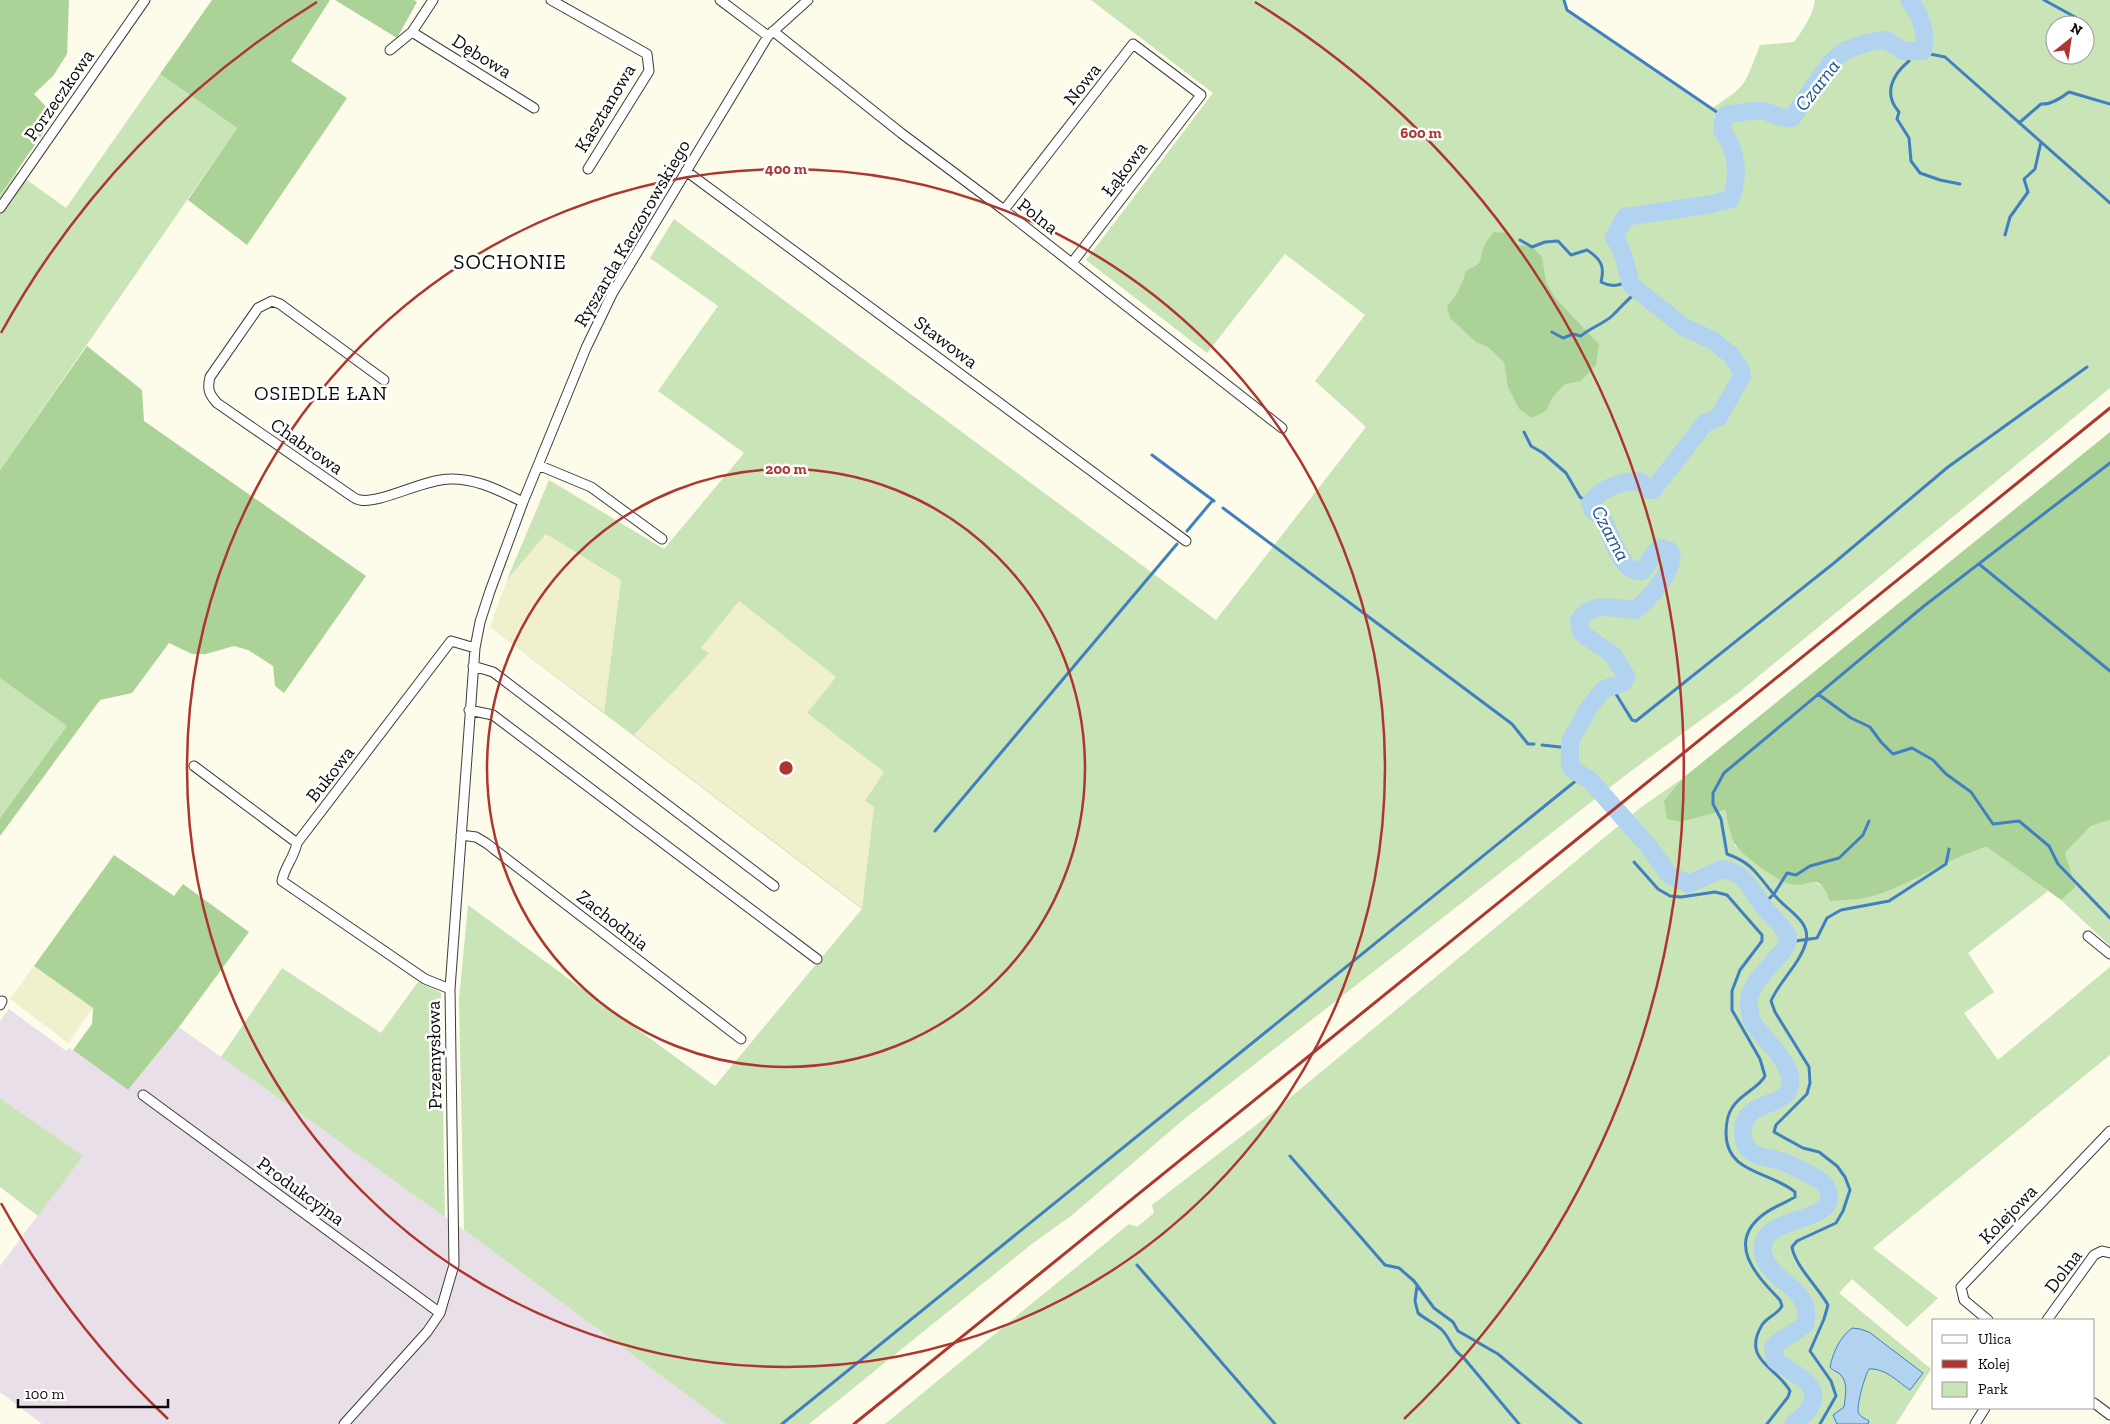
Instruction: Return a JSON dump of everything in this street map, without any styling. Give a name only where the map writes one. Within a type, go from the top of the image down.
[{"type":"street","name":"Porzeczkowa","points":[[0,208],[145,0]]},
{"type":"street","points":[[390,50],[412,32],[433,0]]},
{"type":"street","name":"Kasztanowa","points":[[551,0],[647,54],[649,71],[588,169]]},
{"type":"street","name":"Polna","points":[[720,0],[771,33],[1004,210],[1282,428]]},
{"type":"street","name":"Ryszarda Kaczorowskiego","points":[[475,648],[480,622],[490,591],[523,502],[586,348],[612,294],[771,33],[808,0]]},
{"type":"street","name":"Dębowa","points":[[412,32],[534,108]]},
{"type":"street","name":"Nowa","points":[[1004,210],[1133,44],[1201,95]]},
{"type":"street","name":"Łąkowa","points":[[1072,263],[1201,95]]},
{"type":"street","name":"Stawowa","points":[[686,171],[1186,540]]},
{"type":"street","name":"Chabrowa","points":[[384,380],[280,304],[272,301],[258,308],[210,377],[208,387],[210,396],[217,403],[359,500],[370,500],[429,482],[450,479],[468,480],[490,486],[523,502]]},
{"type":"street","points":[[538,465],[591,487],[662,540]]},
{"type":"street","name":"Bukowa","points":[[297,843],[451,641],[475,648]]},
{"type":"street","name":"Przemysłowa","points":[[344,1424],[427,1332],[440,1313],[454,1265],[450,989],[475,648]]},
{"type":"street","points":[[473,666],[493,672],[774,886]]},
{"type":"street","points":[[469,710],[493,715],[817,959]]},
{"type":"street","points":[[194,766],[297,843],[294,857],[283,874],[282,881],[425,979],[450,989]]},
{"type":"street","name":"Zachodnia","points":[[460,835],[476,837],[486,843],[742,1040]]},
{"type":"street","points":[[2088,936],[2110,954]]},
{"type":"street","name":"Produkcyjna","points":[[143,1095],[440,1313]]},
{"type":"street","name":"Kolejowa","points":[[1987,1319],[1964,1300],[1961,1287],[2110,1131]]},
{"type":"street","name":"Dolna","points":[[2048,1319],[2094,1255],[2102,1251],[2110,1253]]},
{"type":"street","points":[[2095,1404],[2110,1415]]},
{"type":"street","points":[[1976,1424],[1984,1409]]},
{"type":"shaded area","points":[[9,1009],[66,1051],[69,1048],[73,1050],[128,1090],[179,1027],[464,1230],[726,1424],[42,1424],[0,1392],[0,1266],[82,1156],[0,1098],[0,1021]]},
{"type":"green space","points":[[0,0],[69,0],[67,54],[53,76],[34,94],[55,116],[0,195]]},
{"type":"green space","points":[[212,0],[330,0],[291,61],[347,98],[247,245],[188,200],[237,128],[160,74]]},
{"type":"green space","points":[[335,0],[414,0],[417,2],[397,38]]},
{"type":"green space","points":[[1091,0],[1564,0],[1567,10],[1712,109],[1742,86],[1760,45],[1794,42],[1810,17],[1815,0],[2110,0],[2110,388],[1738,693],[1631,771],[1183,1120],[1071,1216],[1033,1243],[809,1424],[726,1424],[464,1230],[459,999],[468,905],[715,1086],[862,909],[490,627],[604,712],[621,580],[546,534],[507,580],[549,480],[664,549],[744,453],[658,391],[718,306],[650,258],[674,219],[1216,620],[1366,427],[1315,381],[1365,315],[1285,254],[1207,353],[1086,260],[1213,93]],"holes":[[[739,601],[836,677],[807,713],[884,772],[865,801],[874,807],[862,908],[634,735],[709,653],[701,648]]]},
{"type":"green space","points":[[160,74],[237,128],[0,470],[0,195],[16,172],[66,208]]},
{"type":"green space","points":[[1494,232],[1506,233],[1518,245],[1532,247],[1542,257],[1546,282],[1556,299],[1599,344],[1596,365],[1581,381],[1565,384],[1552,398],[1547,410],[1532,418],[1519,409],[1508,387],[1504,362],[1488,347],[1476,342],[1450,318],[1447,306],[1459,290],[1466,271],[1480,262],[1485,244]]},
{"type":"green space","points":[[87,346],[142,390],[144,421],[366,576],[284,693],[275,686],[273,666],[248,650],[234,646],[206,654],[192,654],[169,643],[132,693],[100,700],[0,836],[0,818],[67,726],[0,678],[0,470]]},
{"type":"green space","points":[[2110,432],[2110,820],[2091,826],[2065,853],[2076,887],[2061,900],[1987,847],[1957,858],[1884,892],[1864,898],[1830,901],[1822,885],[1814,882],[1798,885],[1785,882],[1762,869],[1747,857],[1735,844],[1725,810],[1682,822],[1667,819],[1664,801],[1683,778]]},
{"type":"green space","points":[[546,534],[621,580],[604,712],[490,627],[507,580]]},
{"type":"green space","points":[[739,601],[836,677],[807,713],[884,772],[865,801],[874,807],[862,909],[634,735],[709,653],[701,648]]},
{"type":"green space","points":[[0,678],[68,725],[0,818]]},
{"type":"green space","points":[[1683,778],[1665,801],[1682,822],[1725,810],[1735,846],[1773,876],[1791,884],[1813,881],[1825,888],[1896,887],[1969,852],[1988,847],[2048,891],[1968,953],[1994,992],[1964,1013],[1998,1060],[2110,967],[2110,1055],[1873,1248],[1938,1298],[1907,1327],[1852,1279],[1839,1293],[1931,1369],[1896,1424],[885,1424],[1129,1224],[1137,1227],[1154,1213],[1152,1205],[1269,1115],[1640,808]]},
{"type":"green space","points":[[2110,820],[2110,946],[2061,900],[2076,887],[2065,853],[2091,826]]},
{"type":"green space","points":[[114,855],[174,896],[183,884],[249,932],[179,1027],[128,1090],[73,1050],[92,1024],[93,1008],[34,966]]},
{"type":"green space","points":[[34,966],[93,1008],[68,1043],[10,999]]},
{"type":"green space","points":[[282,968],[381,1033],[418,982],[441,993],[445,1217],[221,1057]]},
{"type":"green space","points":[[0,1098],[83,1156],[38,1216],[0,1187]]},
{"type":"water","points":[[1852,1328],[1869,1332],[1923,1373],[1910,1390],[1886,1373],[1869,1369],[1858,1406],[1859,1414],[1869,1421],[1868,1424],[1837,1424],[1833,1415],[1844,1407],[1846,1395],[1843,1378],[1830,1367],[1838,1345]]},
{"type":"waterway","points":[[1564,0],[1567,10],[1724,117]]},
{"type":"waterway","name":"Czarna","points":[[1794,1424],[1809,1409],[1813,1399],[1813,1392],[1803,1379],[1775,1360],[1773,1347],[1805,1325],[1806,1312],[1803,1302],[1797,1293],[1767,1263],[1763,1252],[1764,1240],[1771,1232],[1782,1225],[1819,1212],[1827,1206],[1829,1194],[1826,1186],[1811,1175],[1785,1163],[1753,1153],[1746,1146],[1743,1132],[1744,1124],[1753,1111],[1780,1099],[1786,1095],[1789,1089],[1790,1080],[1784,1062],[1752,1021],[1749,1007],[1754,985],[1784,949],[1788,941],[1787,934],[1763,906],[1745,880],[1735,873],[1722,869],[1689,884],[1669,875],[1650,848],[1590,780],[1572,769],[1570,765],[1570,741],[1590,706],[1604,689],[1623,683],[1626,676],[1613,655],[1583,634],[1580,630],[1579,620],[1584,614],[1597,608],[1612,607],[1635,610],[1660,583],[1670,566],[1672,558],[1670,551],[1661,548],[1655,552],[1643,571],[1635,570],[1628,566],[1617,551],[1605,524],[1592,509],[1590,503],[1606,489],[1625,482],[1639,481],[1649,490],[1653,490],[1705,423],[1718,418],[1742,376],[1740,368],[1731,355],[1712,340],[1684,327],[1631,285],[1624,258],[1614,238],[1625,217],[1712,204],[1731,199],[1734,190],[1736,164],[1731,147],[1722,131],[1724,117],[1727,114],[1759,111],[1792,118],[1831,62],[1846,50],[1866,43],[1881,40],[1888,41],[1903,51],[1923,51],[1924,31],[1917,11],[1909,0]]},
{"type":"waterway","points":[[2044,0],[2071,15]]},
{"type":"waterway","points":[[1906,52],[1909,61],[1894,79],[1891,98],[1899,112],[1897,119],[1909,138],[1911,161],[1920,173],[1960,184]]},
{"type":"waterway","points":[[1920,52],[1945,57],[2110,203]]},
{"type":"waterway","points":[[2019,123],[2041,104],[2052,102],[2069,92],[2110,104]]},
{"type":"waterway","points":[[2005,235],[2010,217],[2028,192],[2024,179],[2035,169],[2041,142]]},
{"type":"waterway","points":[[1520,240],[1532,247],[1545,242],[1558,241],[1571,255],[1587,250],[1601,263],[1601,282],[1619,285],[1630,281]]},
{"type":"waterway","points":[[1552,332],[1563,338],[1573,334],[1581,336],[1612,316],[1639,290]]},
{"type":"waterway","points":[[1611,686],[1632,720],[1636,721],[1834,563],[1948,467],[2087,367]]},
{"type":"waterway","points":[[1524,432],[1531,446],[1543,453],[1566,473],[1580,497],[1590,503]]},
{"type":"waterway","points":[[1152,455],[1214,501]]},
{"type":"waterway","points":[[1820,1424],[1836,1396],[1831,1381],[1810,1351],[1828,1305],[1797,1262],[1792,1247],[1797,1241],[1836,1223],[1843,1211],[1850,1190],[1845,1177],[1837,1166],[1819,1152],[1803,1148],[1774,1132],[1776,1125],[1807,1094],[1810,1083],[1809,1067],[1775,1012],[1771,1001],[1799,958],[1807,935],[1798,917],[1778,899],[1751,867],[1745,862],[1727,854],[1721,819],[1713,804],[1713,793],[1724,773],[1924,606],[2110,463]]},
{"type":"waterway","points":[[1187,531],[1213,500]]},
{"type":"waterway","points":[[1223,508],[1512,724],[1528,744],[1534,744]]},
{"type":"waterway","points":[[935,831],[1177,544]]},
{"type":"waterway","points":[[1979,564],[2110,671]]},
{"type":"waterway","points":[[1818,694],[1851,718],[1870,727],[1893,754],[1912,748],[1933,760],[1946,774],[1971,792],[1993,824],[2019,821],[2049,846],[2058,864],[2110,918]]},
{"type":"waterway","points":[[1542,745],[1569,748]]},
{"type":"waterway","points":[[782,1424],[1583,775]]},
{"type":"waterway","points":[[1762,905],[1774,894],[1787,873],[1796,875],[1810,866],[1839,858],[1863,835],[1869,821]]},
{"type":"waterway","points":[[1788,942],[1817,938],[1827,918],[1841,910],[1889,901],[1946,864],[1949,849]]},
{"type":"waterway","points":[[1634,862],[1658,889],[1670,896],[1681,897],[1715,892],[1727,895],[1762,935],[1762,941],[1740,970],[1732,991],[1732,1010],[1760,1059],[1765,1076],[1758,1085],[1735,1103],[1727,1120],[1726,1134],[1728,1147],[1734,1157],[1742,1164],[1785,1185],[1795,1192],[1795,1197],[1764,1214],[1753,1225],[1747,1236],[1748,1258],[1762,1280],[1780,1300],[1782,1306],[1764,1322],[1757,1337],[1756,1347],[1758,1355],[1790,1391],[1788,1397],[1767,1424]]},
{"type":"waterway","points":[[1290,1156],[1385,1265],[1399,1268],[1414,1281],[1434,1308],[1453,1322],[1458,1331],[1498,1354],[1581,1424]]},
{"type":"waterway","points":[[1137,1265],[1275,1424]]},
{"type":"waterway","points":[[1417,1286],[1415,1301],[1418,1313],[1444,1332],[1456,1351],[1519,1424]]},
{"type":"railway","points":[[854,1424],[2110,408]]},
{"type":"district","name":"SOCHONIE","points":[[510,261]]},
{"type":"district","name":"OSIEDLE ŁAN","points":[[321,393]]}]
